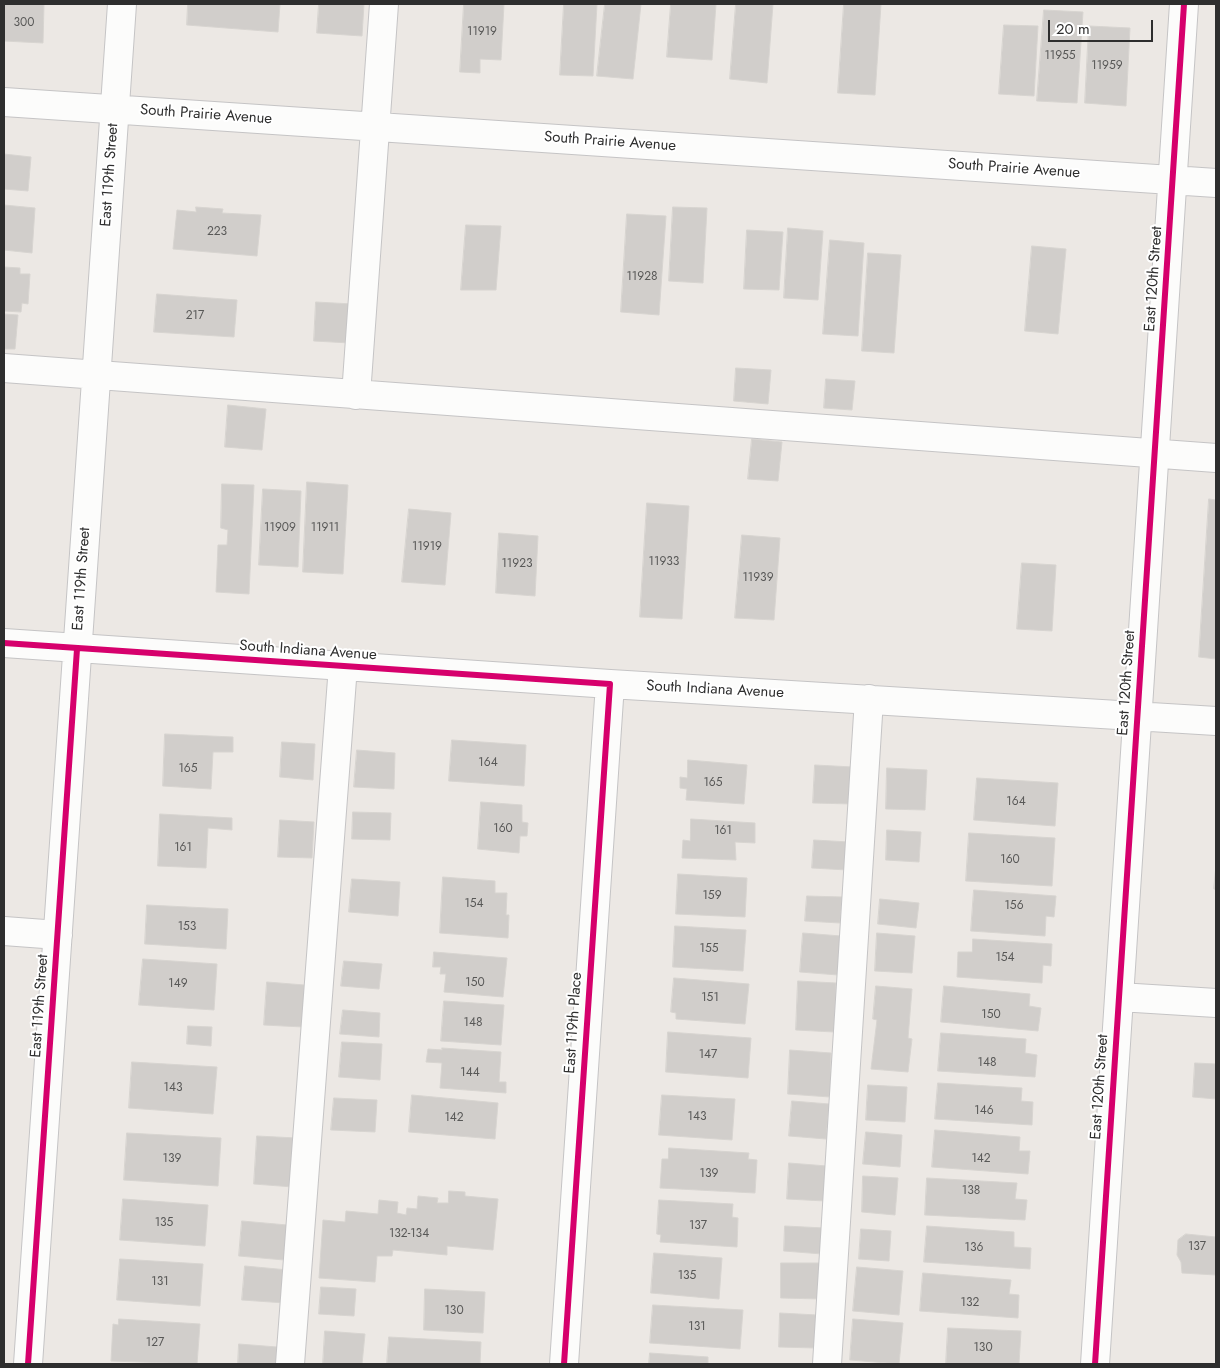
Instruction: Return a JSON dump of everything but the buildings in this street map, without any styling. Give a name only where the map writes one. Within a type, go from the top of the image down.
[{"type":"street","name":"East 119th Street","points":[[28,1364],[122,4]]},
{"type":"street","points":[[356,395],[384,4]]},
{"type":"street","name":"East 120th Street","points":[[1094,1364],[1184,4]]},
{"type":"street","name":"South Prairie Avenue","points":[[4,102],[1216,183]]},
{"type":"street","points":[[4,368],[1216,458]]},
{"type":"street","name":"South Indiana Avenue","points":[[4,644],[1216,721]]},
{"type":"street","points":[[290,1364],[343,666]]},
{"type":"street","name":"East 119th Place","points":[[564,1364],[610,684]]},
{"type":"street","points":[[827,1364],[870,699]]},
{"type":"street","points":[[4,931],[58,935]]},
{"type":"street","points":[[1119,997],[1216,1003]]},
{"type":"cycle path","points":[[1095,1364],[1184,4]]},
{"type":"cycle path","points":[[4,643],[610,684],[564,1364]]},
{"type":"cycle path","points":[[28,1364],[77,649]]}]
